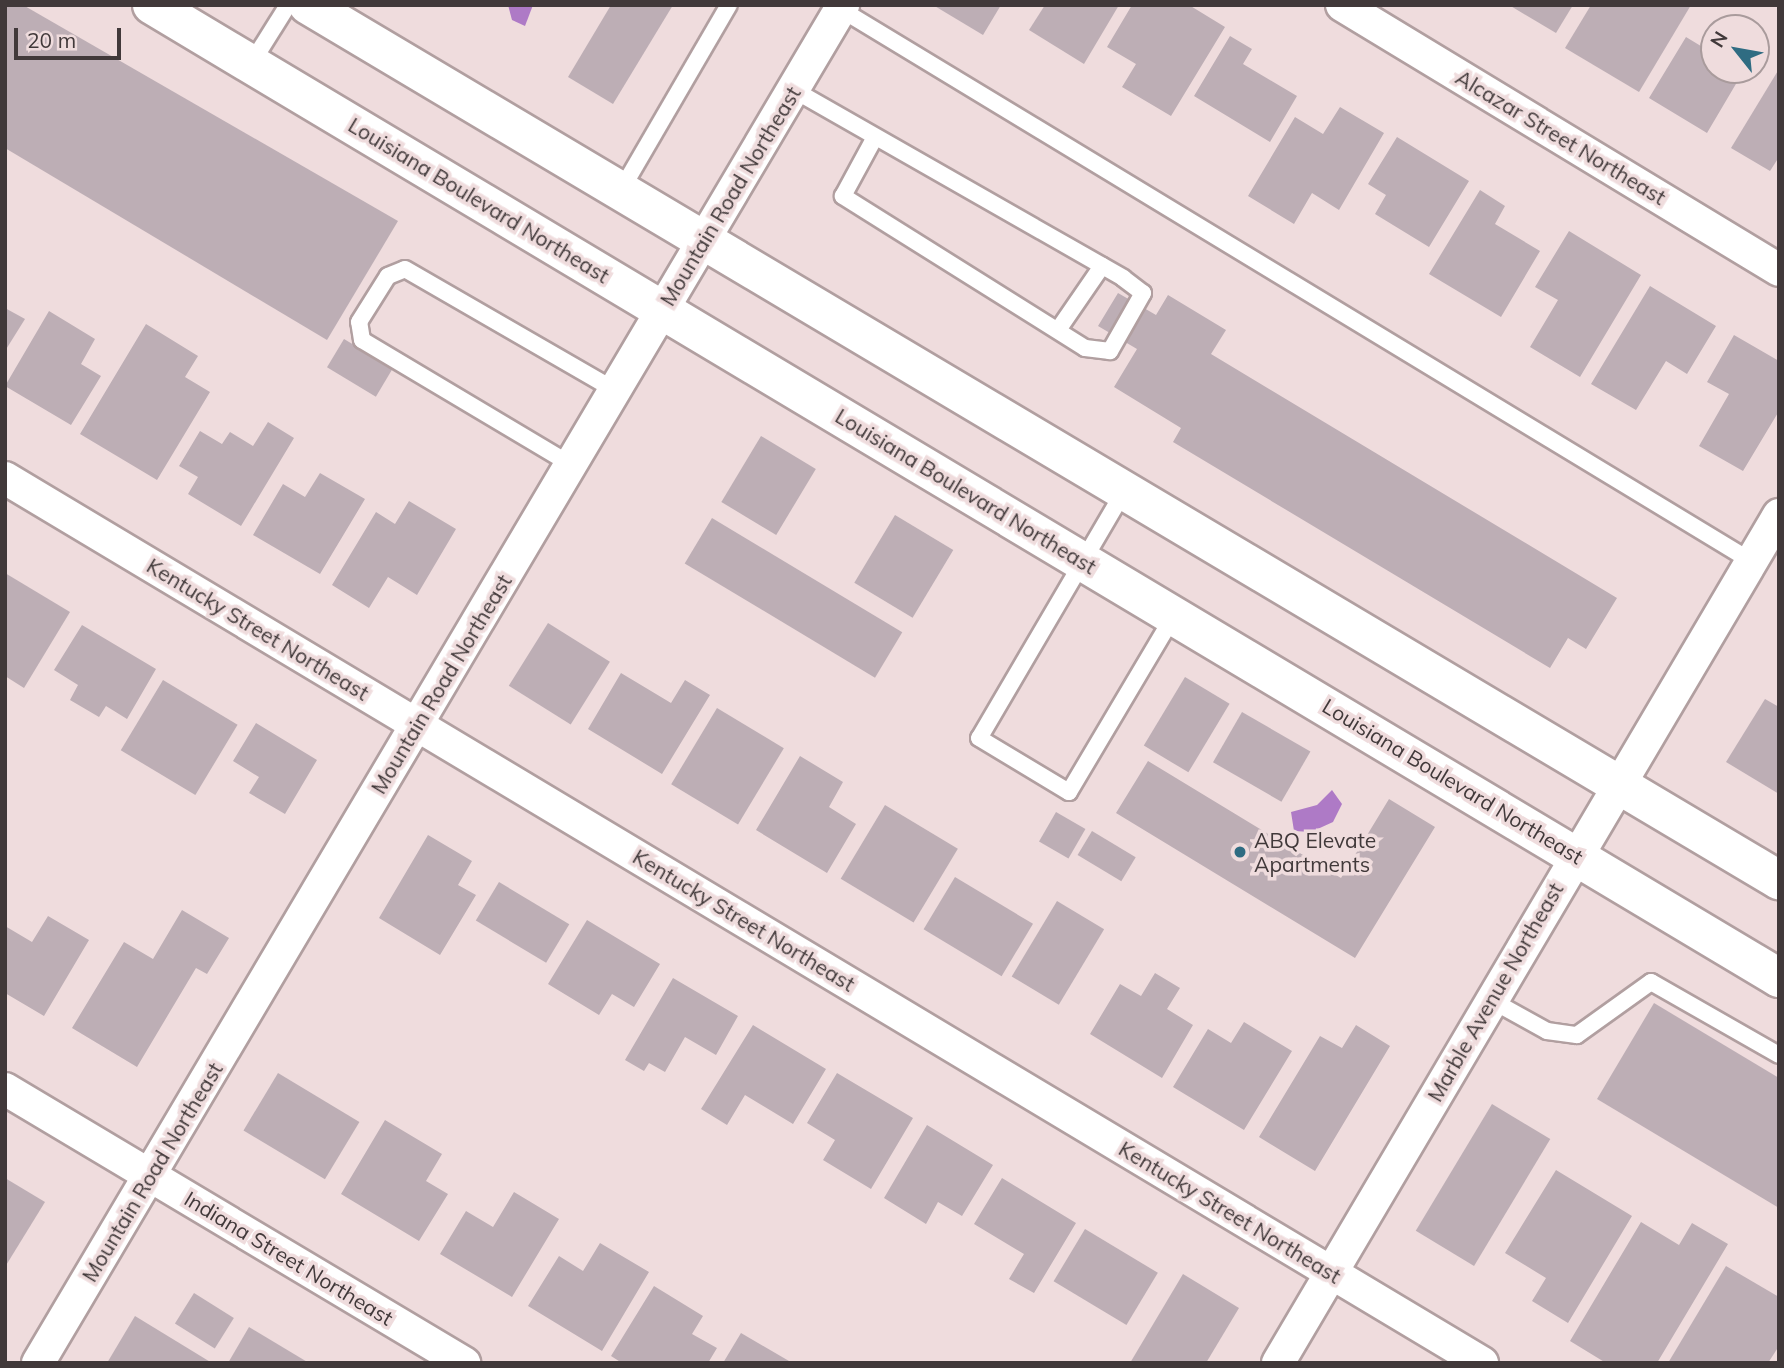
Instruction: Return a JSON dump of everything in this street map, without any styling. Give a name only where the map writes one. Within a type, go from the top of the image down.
[{"type":"main road","name":"Louisiana Boulevard Northeast","points":[[152,5],[1779,978]]},
{"type":"main road","points":[[308,5],[703,246],[1779,880]]},
{"type":"street","name":"Alcazar Street Northeast","points":[[1342,5],[1779,270]]},
{"type":"street","name":"Mountain Road Northeast","points":[[38,1363],[662,309],[703,246],[840,6]]},
{"type":"street","name":"Kentucky Street Northeast","points":[[5,478],[1482,1363]]},
{"type":"street","name":"Marble Avenue Northeast","points":[[1278,1363],[1617,783],[1779,515]]},
{"type":"street","name":"Indiana Street Northeast","points":[[5,1089],[464,1363]]},
{"type":"lane","points":[[251,64],[288,5]]},
{"type":"lane","points":[[619,194],[729,5]]},
{"type":"lane","points":[[840,6],[1751,561]]},
{"type":"lane","points":[[794,90],[875,136],[1101,266],[1143,293],[1110,351],[1085,348],[843,196],[875,136]]},
{"type":"lane","points":[[1058,330],[1101,266]]},
{"type":"lane","points":[[570,464],[362,340],[359,322],[387,276],[405,269],[615,390]]},
{"type":"lane","points":[[1123,493],[979,738],[1069,792],[1174,615]]},
{"type":"lane","points":[[1491,1000],[1547,1031],[1577,1035],[1651,982],[1779,1055]]},
{"type":"shaded area","points":[[508,5],[533,5],[525,26],[512,20]]},
{"type":"shaded area","points":[[1332,790],[1342,804],[1333,822],[1311,832],[1294,831],[1291,812],[1317,805]]},
{"type":"building","points":[[5,5],[23,5],[398,221],[327,340],[5,148]]},
{"type":"building","points":[[611,5],[673,5],[613,104],[568,77]]},
{"type":"building","points":[[933,5],[1001,5],[983,35]]},
{"type":"building","points":[[1045,5],[1119,5],[1084,64],[1029,30]]},
{"type":"building","points":[[1132,5],[1189,5],[1225,27],[1171,116],[1122,87],[1136,64],[1107,47]]},
{"type":"building","points":[[1509,5],[1573,5],[1556,33]]},
{"type":"building","points":[[1591,5],[1691,5],[1639,92],[1565,48]]},
{"type":"building","points":[[1230,36],[1252,49],[1243,64],[1297,96],[1270,142],[1194,96]]},
{"type":"building","points":[[1686,37],[1700,46],[1700,84],[1736,84],[1707,133],[1649,98]]},
{"type":"building","points":[[1779,69],[1779,157],[1770,171],[1731,148]]},
{"type":"building","points":[[1340,107],[1384,133],[1339,210],[1312,193],[1294,224],[1248,196],[1295,117],[1323,134]]},
{"type":"building","points":[[1397,137],[1469,181],[1429,247],[1375,214],[1386,195],[1368,184]]},
{"type":"building","points":[[1480,190],[1505,206],[1495,224],[1540,251],[1501,317],[1429,274]]},
{"type":"building","points":[[1569,231],[1641,275],[1580,377],[1530,347],[1558,300],[1535,287]]},
{"type":"building","points":[[1650,286],[1716,326],[1687,374],[1666,361],[1636,410],[1591,384]]},
{"type":"building","points":[[1118,293],[1156,315],[1168,295],[1226,330],[1211,354],[1617,598],[1586,649],[1568,638],[1550,668],[1173,442],[1181,428],[1114,387],[1137,349],[1098,326]]},
{"type":"building","points":[[5,308],[25,319],[5,351]]},
{"type":"building","points":[[49,311],[95,339],[81,364],[101,376],[71,425],[5,386]]},
{"type":"building","points":[[146,324],[198,356],[185,377],[210,392],[157,480],[80,434]]},
{"type":"building","points":[[1734,335],[1779,361],[1779,411],[1743,471],[1699,446],[1729,394],[1707,382]]},
{"type":"building","points":[[344,339],[393,368],[376,397],[327,367]]},
{"type":"building","points":[[268,422],[294,438],[241,526],[188,494],[198,477],[179,466],[200,431],[222,444],[230,432],[253,446]]},
{"type":"building","points":[[761,436],[816,469],[776,535],[721,502]]},
{"type":"building","points":[[320,473],[365,499],[320,574],[253,535],[283,484],[305,497]]},
{"type":"building","points":[[409,501],[456,529],[417,595],[388,577],[369,608],[332,585],[376,512],[395,524]]},
{"type":"building","points":[[895,515],[953,550],[913,618],[854,583]]},
{"type":"building","points":[[712,518],[902,632],[875,678],[685,563]]},
{"type":"building","points":[[5,573],[70,612],[24,688],[5,676]]},
{"type":"building","points":[[548,623],[610,662],[571,724],[509,686]]},
{"type":"building","points":[[82,625],[156,669],[127,719],[106,706],[99,717],[70,700],[78,685],[54,670]]},
{"type":"building","points":[[621,673],[671,703],[685,680],[710,695],[662,774],[588,729]]},
{"type":"building","points":[[1185,677],[1230,704],[1188,772],[1144,746]]},
{"type":"building","points":[[163,680],[238,725],[195,795],[121,750]]},
{"type":"building","points":[[1765,699],[1779,707],[1779,794],[1726,762]]},
{"type":"building","points":[[717,708],[784,748],[738,824],[671,784]]},
{"type":"building","points":[[1242,712],[1310,752],[1281,802],[1213,762]]},
{"type":"building","points":[[256,723],[317,760],[285,814],[249,793],[259,777],[233,761]]},
{"type":"building","points":[[800,756],[843,782],[829,807],[856,824],[827,873],[756,830]]},
{"type":"building","name":"ABQ Elevate Apartments","points":[[1148,761],[1341,878],[1389,799],[1435,827],[1355,958],[1116,813]]},
{"type":"building","points":[[885,805],[958,849],[914,922],[841,879]]},
{"type":"building","points":[[1056,812],[1085,829],[1068,858],[1039,841]]},
{"type":"building","points":[[1092,831],[1136,857],[1121,881],[1078,855]]},
{"type":"building","points":[[428,835],[472,861],[458,885],[476,895],[440,955],[379,918]]},
{"type":"building","points":[[955,877],[1033,924],[1002,976],[924,929]]},
{"type":"building","points":[[499,882],[569,924],[546,963],[476,921]]},
{"type":"building","points":[[1057,901],[1104,929],[1059,1005],[1012,976]]},
{"type":"building","points":[[182,910],[229,938],[207,974],[196,968],[137,1067],[72,1028],[124,942],[153,959]]},
{"type":"building","points":[[48,916],[89,940],[44,1016],[5,993],[5,926],[32,942]]},
{"type":"building","points":[[587,920],[660,964],[634,1007],[612,994],[599,1015],[548,984]]},
{"type":"building","points":[[1155,973],[1180,988],[1167,1009],[1193,1025],[1162,1078],[1090,1034],[1120,984],[1141,996]]},
{"type":"building","points":[[673,978],[738,1016],[716,1055],[685,1037],[665,1072],[649,1063],[644,1071],[625,1060]]},
{"type":"building","points":[[1654,1003],[1779,1078],[1779,1208],[1597,1099]]},
{"type":"building","points":[[1244,1022],[1292,1051],[1244,1130],[1173,1087],[1208,1029],[1231,1043]]},
{"type":"building","points":[[753,1025],[826,1069],[793,1124],[745,1095],[727,1125],[701,1109]]},
{"type":"building","points":[[1356,1025],[1390,1046],[1315,1171],[1259,1137],[1320,1036],[1342,1048]]},
{"type":"building","points":[[278,1073],[359,1122],[325,1179],[243,1130]]},
{"type":"building","points":[[837,1073],[913,1118],[871,1189],[823,1160],[835,1140],[807,1123]]},
{"type":"building","points":[[1492,1104],[1550,1139],[1474,1266],[1416,1231]]},
{"type":"building","points":[[385,1120],[442,1154],[426,1181],[448,1194],[419,1241],[341,1194]]},
{"type":"building","points":[[927,1125],[993,1165],[962,1216],[938,1202],[926,1224],[884,1198]]},
{"type":"building","points":[[1556,1170],[1632,1216],[1568,1323],[1532,1301],[1546,1278],[1505,1253]]},
{"type":"building","points":[[5,1178],[45,1202],[5,1267]]},
{"type":"building","points":[[1002,1178],[1076,1223],[1034,1293],[1009,1279],[1024,1254],[974,1224]]},
{"type":"building","points":[[514,1192],[559,1219],[512,1297],[440,1254],[466,1211],[493,1227]]},
{"type":"building","points":[[1641,1222],[1679,1245],[1692,1223],[1728,1244],[1657,1363],[1606,1363],[1570,1341]]},
{"type":"building","points":[[1085,1229],[1158,1273],[1126,1325],[1054,1281]]},
{"type":"building","points":[[600,1243],[649,1272],[602,1351],[528,1306],[559,1256],[583,1271]]},
{"type":"building","points":[[1726,1266],[1779,1297],[1779,1346],[1768,1363],[1668,1363]]},
{"type":"building","points":[[1183,1274],[1239,1308],[1206,1363],[1130,1363]]},
{"type":"building","points":[[654,1286],[703,1316],[692,1334],[717,1348],[708,1363],[622,1363],[611,1356]]},
{"type":"building","points":[[194,1293],[234,1318],[215,1348],[175,1324]]},
{"type":"building","points":[[135,1316],[212,1363],[107,1363]]},
{"type":"building","points":[[249,1327],[309,1363],[228,1363]]},
{"type":"building","points":[[741,1333],[789,1361],[788,1363],[723,1363]]},
{"type":"place","name":"ABQ Elevate Apartments","points":[[1240,852]]}]
